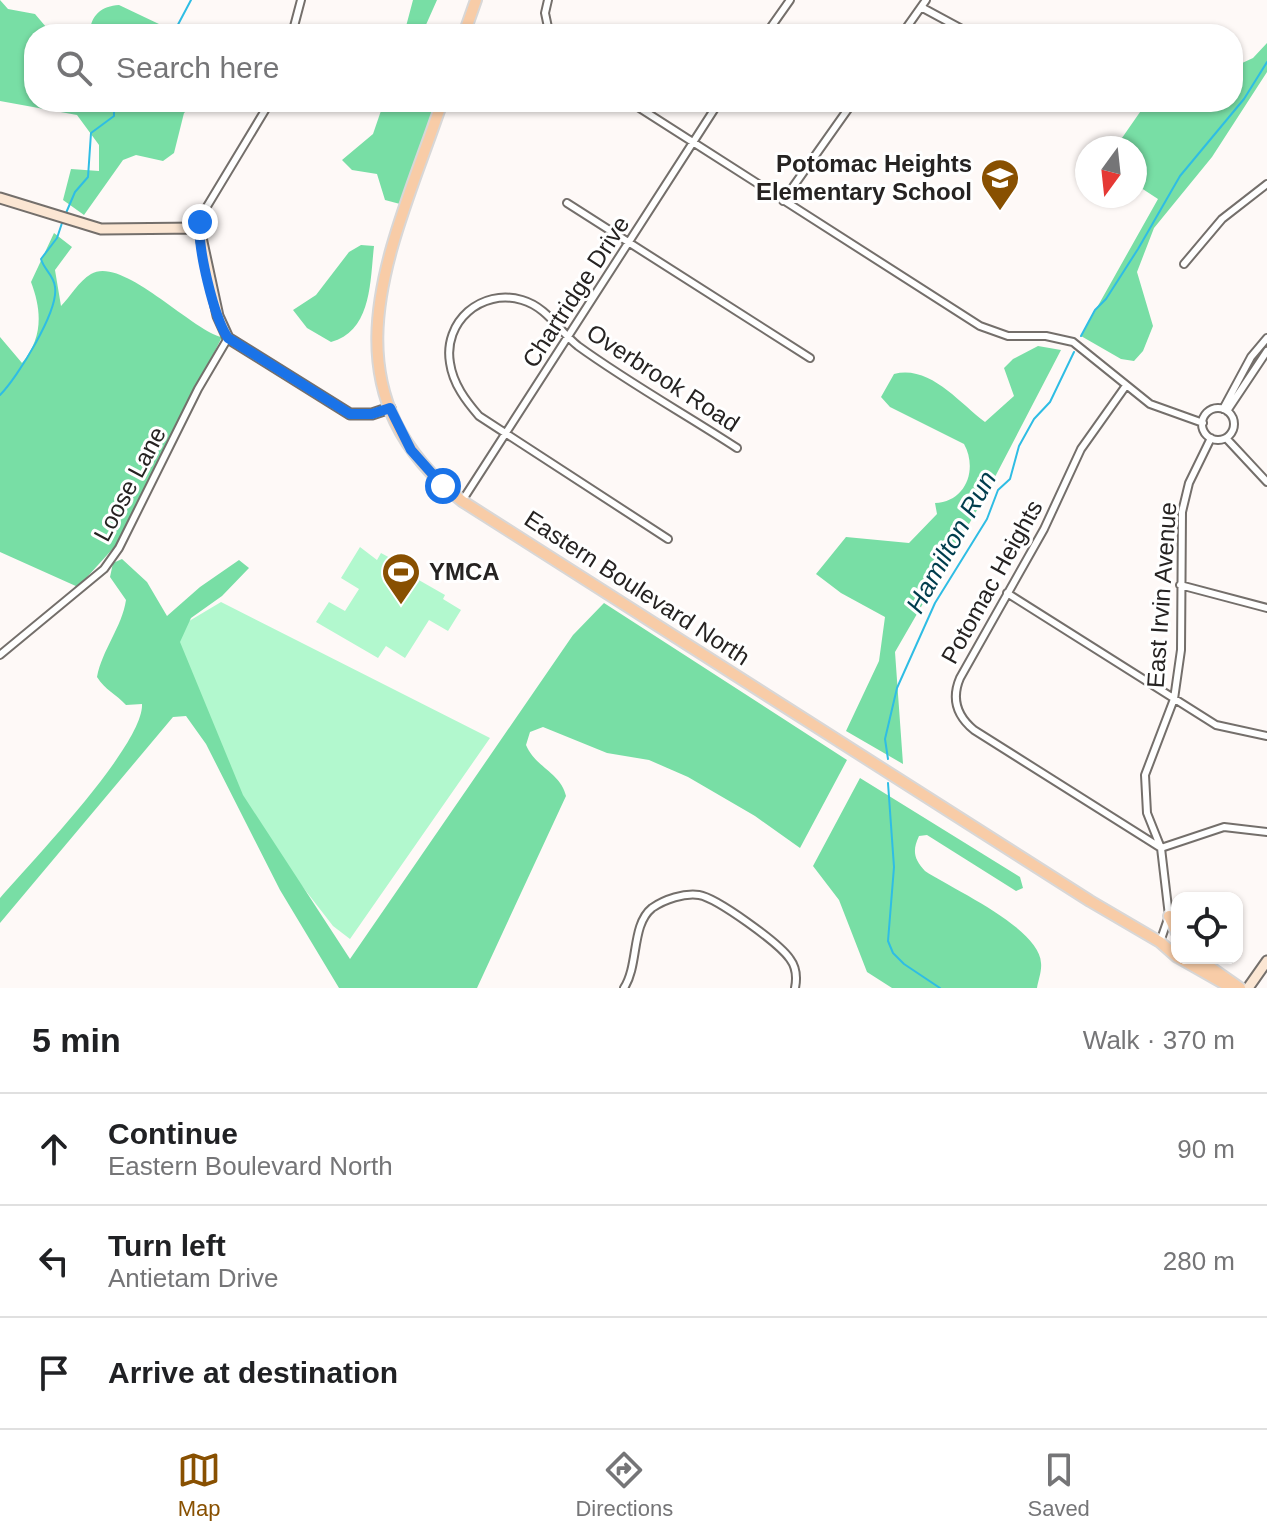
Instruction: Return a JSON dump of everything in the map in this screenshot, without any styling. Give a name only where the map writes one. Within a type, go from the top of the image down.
[{"type":"main road","points":[[468,24],[476,0]]},
{"type":"main road","name":"Eastern Boulevard North","points":[[439,112],[386,268],[377,309],[377,359],[390,408],[411,450],[435,478],[462,501],[1077,893],[1171,949]]},
{"type":"main road","points":[[1169,916],[1171,920]]},
{"type":"main road","name":"Eastern Boulevard North","points":[[1160,942],[1171,945]]},
{"type":"main road","points":[[1190,964],[1215,988]]},
{"type":"main road","name":"Eastern Boulevard North","points":[[1193,964],[1232,988]]},
{"type":"main road","name":"Eastern Boulevard North","points":[[1194,964],[1240,988]]},
{"type":"street","points":[[295,24],[301,0]]},
{"type":"street","points":[[547,24],[545,13],[548,0]]},
{"type":"street","points":[[773,24],[790,0]]},
{"type":"street","points":[[909,24],[923,3],[956,24]]},
{"type":"street","points":[[264,112],[203,213],[199,228],[218,316],[228,338],[350,414],[372,414],[390,408]]},
{"type":"street","points":[[646,112],[980,326],[1008,336],[1046,336],[1073,342],[1125,387],[1164,412],[1203,423],[1211,438],[1226,438],[1267,482]]},
{"type":"street","name":"Chartridge Drive","points":[[462,501],[713,112]]},
{"type":"street","points":[[783,201],[846,112]]},
{"type":"street","points":[[1184,264],[1222,219],[1267,184]]},
{"type":"street","points":[[0,198],[68,222],[120,231],[199,228]]},
{"type":"street","points":[[567,203],[810,358]]},
{"type":"street","points":[[568,337],[535,306],[511,298],[499,298],[474,306],[456,324],[449,350],[453,377],[470,405],[505,435],[668,539]]},
{"type":"street","name":"Overbrook Road","points":[[568,337],[737,448]]},
{"type":"street","name":"Loose Lane","points":[[0,655],[104,569],[119,548],[198,389],[228,338]]},
{"type":"street","points":[[1225,410],[1251,357],[1267,338]]},
{"type":"street","points":[[1225,410],[1267,351]]},
{"type":"street","name":"Potomac Heights","points":[[1125,387],[1081,449],[1044,529],[956,687],[960,715],[974,730],[1161,848]]},
{"type":"street","points":[[1203,423],[1209,411],[1225,410]]},
{"type":"street","points":[[1225,410],[1234,425],[1226,438]]},
{"type":"street","name":"East Irvin Avenue","points":[[1169,916],[1161,848],[1147,813],[1145,775],[1174,699],[1181,650],[1182,512],[1189,483],[1211,438]]},
{"type":"street","points":[[1180,585],[1267,608]]},
{"type":"street","points":[[1007,593],[1216,725],[1267,736]]},
{"type":"street","points":[[1161,848],[1224,827],[1267,832]]},
{"type":"street","points":[[624,988],[634,968],[639,933],[650,910],[669,899],[694,895],[714,901],[788,956],[796,972],[795,988]]},
{"type":"street","points":[[1160,942],[1169,916]]},
{"type":"street","points":[[1248,988],[1267,961]]},
{"type":"green space","points":[[0,0],[8,9],[35,14],[44,24],[24,24],[24,105],[0,101]]},
{"type":"green space","points":[[413,0],[437,0],[426,24],[407,24]]},
{"type":"green space","points":[[119,5],[159,24],[92,24],[98,13],[107,7]]},
{"type":"green space","points":[[1267,43],[1267,72],[1243,109],[1243,63],[1253,58]]},
{"type":"green space","points":[[60,112],[185,112],[174,153],[163,161],[136,155],[123,160],[84,215],[63,200],[71,169],[99,171],[99,145],[77,115]]},
{"type":"green space","points":[[381,112],[433,112],[400,204],[385,200],[377,174],[352,170],[342,160],[373,134]]},
{"type":"green space","points":[[1140,112],[1241,112],[1212,157],[1154,228],[1137,272],[1153,326],[1143,351],[1134,361],[1121,359],[1081,336],[1158,199],[1147,192],[1147,136],[1123,136]]},
{"type":"green space","points":[[54,233],[72,247],[55,270],[61,306],[87,277],[104,271],[138,284],[193,322],[222,337],[118,543],[78,587],[0,552],[0,337],[22,363],[37,334],[39,314],[31,282]]},
{"type":"green space","points":[[361,245],[374,246],[362,316],[344,336],[331,342],[307,328],[293,310],[316,295],[349,252]]},
{"type":"green space","points":[[1038,346],[1061,350],[984,498],[895,652],[903,764],[846,731],[879,661],[885,617],[841,593],[816,574],[846,537],[909,543],[937,514],[935,503],[955,497],[966,482],[970,464],[964,444],[890,407],[881,397],[894,374],[920,375],[931,380],[985,422],[1014,396],[1004,368],[1013,359]]},
{"type":"green space","name":"YMCA","points":[[360,547],[377,560],[381,553],[405,566],[403,571],[445,595],[443,599],[461,610],[448,631],[429,620],[405,658],[386,646],[378,658],[316,622],[329,602],[345,611],[359,589],[341,578]]},
{"type":"green space","points":[[122,559],[147,582],[167,616],[200,587],[239,560],[249,568],[222,596],[191,618],[180,642],[243,795],[350,959],[573,635],[604,603],[847,760],[800,848],[755,816],[688,777],[649,760],[607,753],[543,727],[530,732],[526,745],[530,753],[559,781],[566,796],[477,988],[339,988],[280,890],[206,744],[186,716],[173,717],[0,923],[0,898],[106,774],[138,723],[142,704],[126,705],[97,677],[126,600],[110,577],[113,563]]},
{"type":"green space","points":[[221,602],[490,738],[350,939],[333,926],[251,820],[154,642]]},
{"type":"green space","points":[[860,778],[1020,877],[1023,888],[1016,891],[927,835],[919,836],[917,841],[915,855],[925,871],[993,911],[1026,936],[1037,950],[1041,963],[1037,988],[892,988],[867,972],[839,900],[813,866]]},
{"type":"waterway","points":[[178,24],[191,0]]},
{"type":"waterway","name":"Hamilton Run","points":[[1243,100],[1267,62]]},
{"type":"waterway","points":[[66,213],[75,192],[88,177],[91,133],[114,116],[114,112]]},
{"type":"waterway","name":"Hamilton Run","points":[[1081,336],[1095,310],[1106,299],[1138,249],[1180,176],[1233,112]]},
{"type":"waterway","points":[[0,395],[26,360],[50,312],[55,287],[41,259],[57,238],[62,223]]},
{"type":"waterway","name":"Hamilton Run","points":[[888,759],[885,739],[897,688],[935,603],[987,519],[998,490],[1010,479],[1019,446],[1034,419],[1050,402],[1074,352]]},
{"type":"waterway","name":"Hamilton Run","points":[[888,783],[894,867],[888,941],[893,953],[904,964],[940,988]]},
{"type":"place","name":"Potomac Heights Elementary School","points":[[1000,212]]},
{"type":"place","name":"YMCA","points":[[401,606]]},
{"type":"route","points":[[200,222],[200,239],[218,316],[228,338],[350,414],[372,414],[390,408],[411,450],[443,486]]}]
